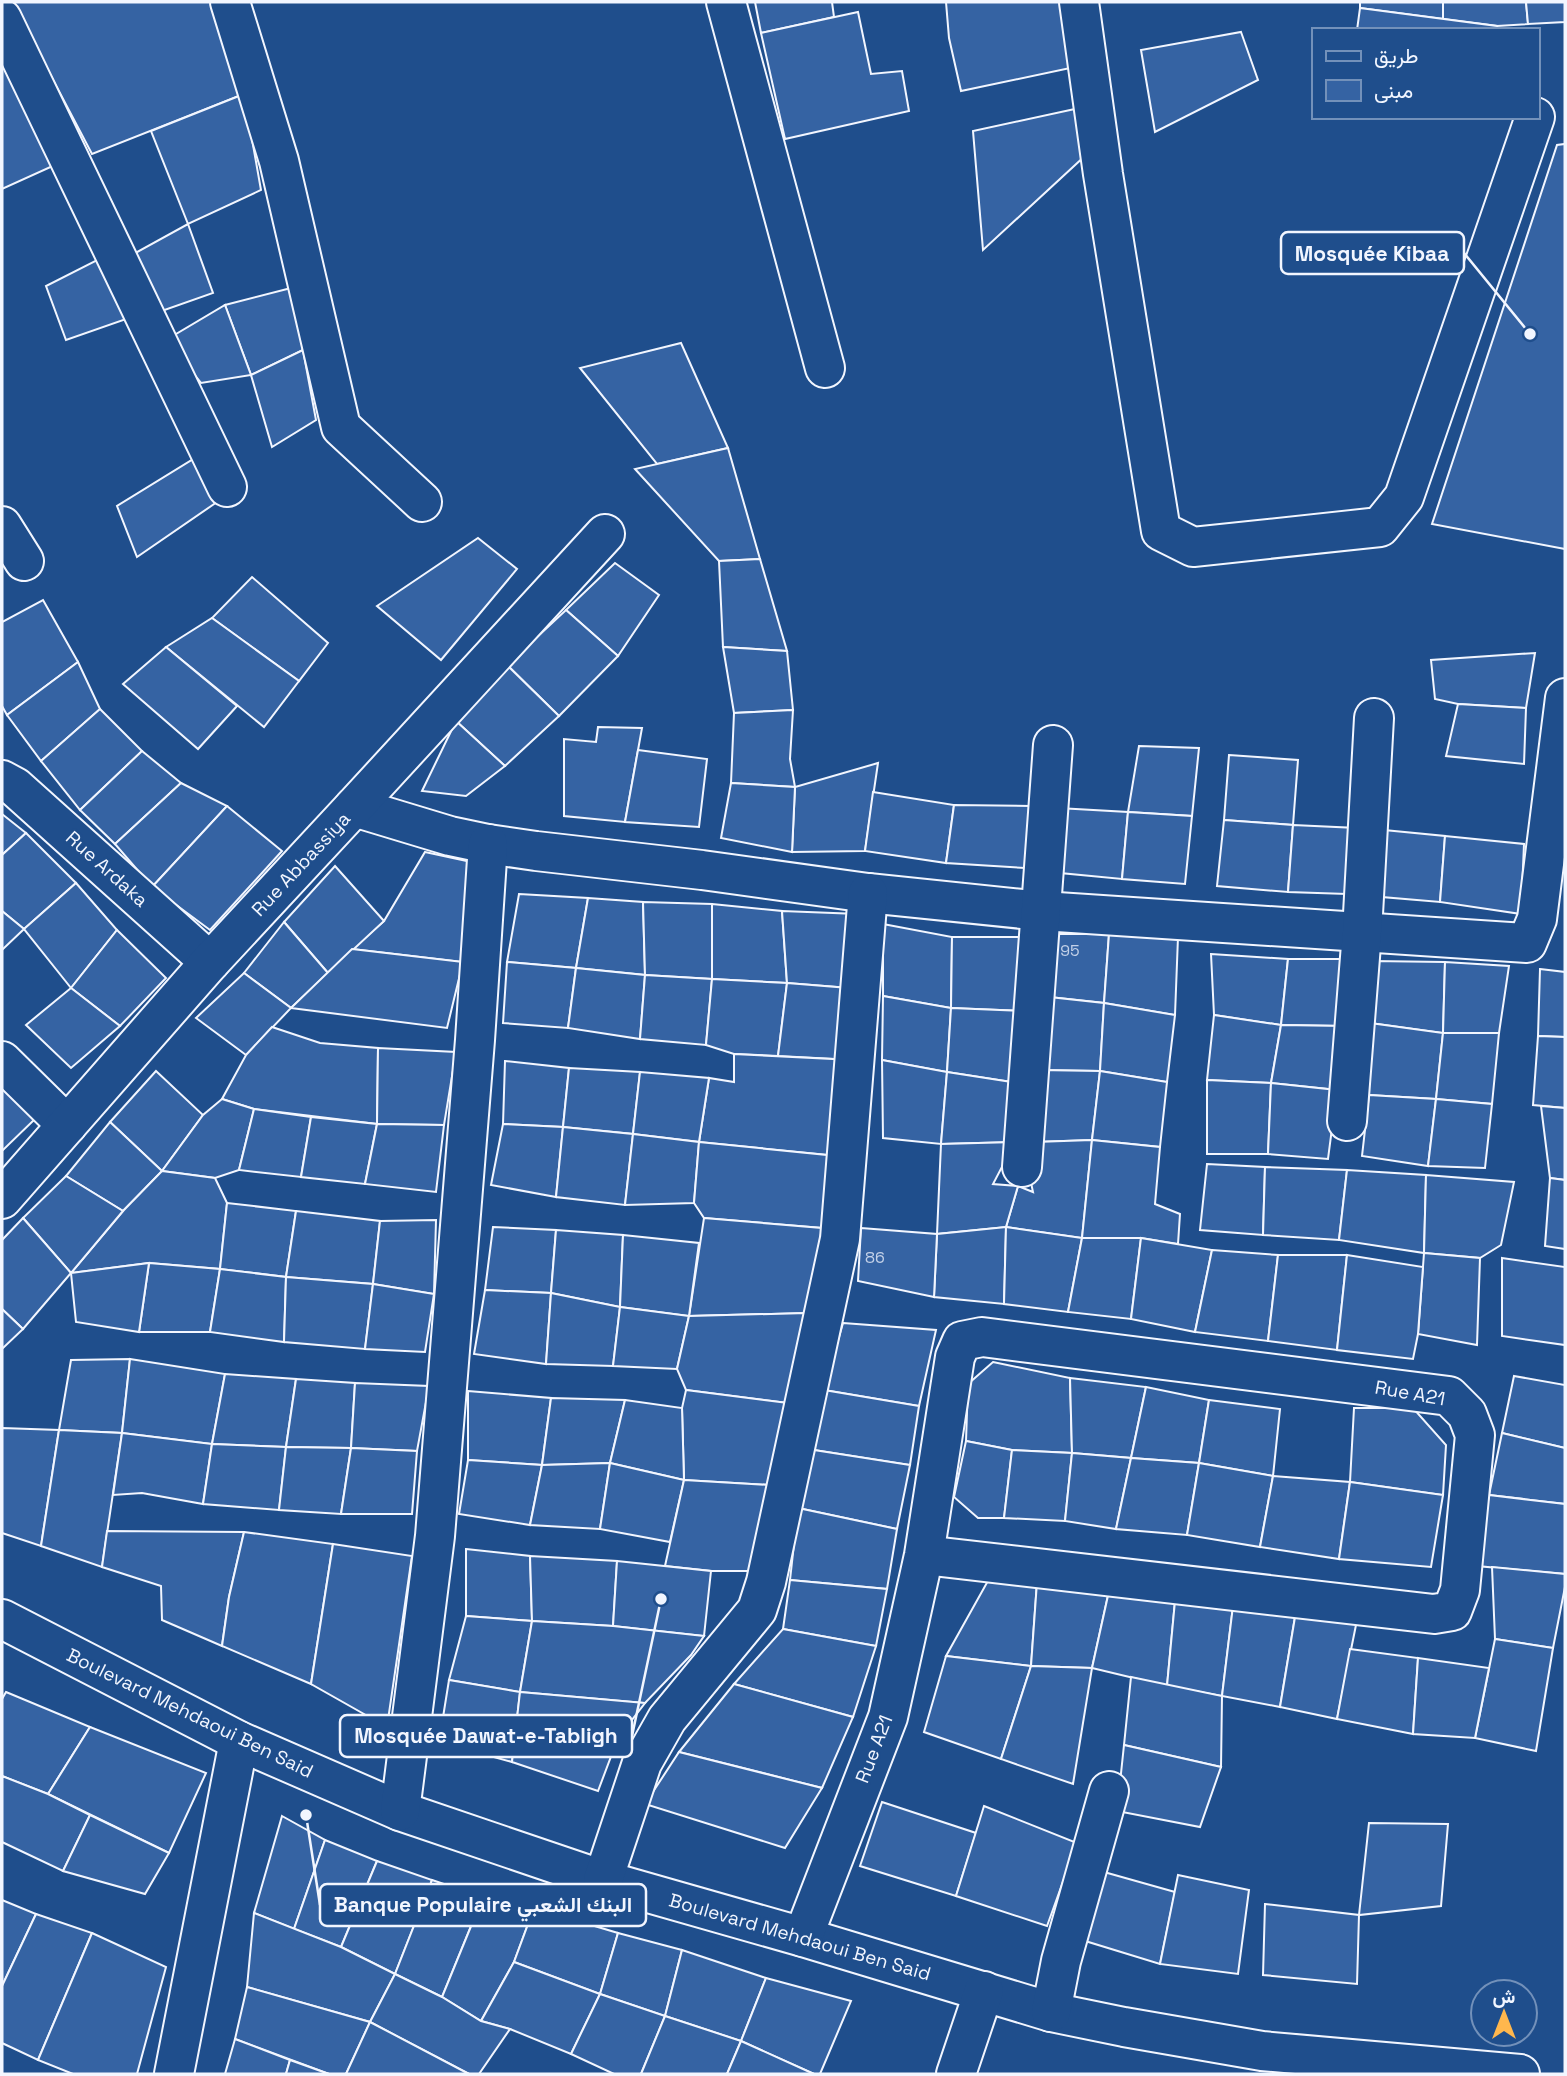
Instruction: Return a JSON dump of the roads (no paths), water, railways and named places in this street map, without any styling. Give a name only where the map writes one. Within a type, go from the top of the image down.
[{"type":"street","points":[[230,2],[279,161],[341,427],[422,502]]},
{"type":"street","points":[[726,2],[825,368]]},
{"type":"street","points":[[1079,2],[1103,174],[1161,531],[1193,547],[1380,527],[1404,497],[1535,119]]},
{"type":"street","points":[[2,19],[227,487]]},
{"type":"street","points":[[1539,116],[1565,115]]},
{"type":"street","points":[[2,526],[24,561]]},
{"type":"street","name":"Rue Abbassiya","points":[[2,1199],[210,962],[605,534]]},
{"type":"street","points":[[354,807],[450,836],[488,844],[868,893],[1042,911],[1527,943],[1537,919],[1565,698]]},
{"type":"street","points":[[1347,1121],[1362,932],[1374,718]]},
{"type":"street","points":[[1022,1167],[1053,745]]},
{"type":"street","name":"Rue Ardaka","points":[[2,780],[15,787],[210,962]]},
{"type":"street","points":[[400,1811],[436,1536],[488,844]]},
{"type":"street","points":[[603,1880],[642,1763],[667,1719],[757,1610],[766,1582],[840,1239],[868,893]]},
{"type":"street","points":[[2,1061],[68,1125]]},
{"type":"street","name":"Rue A21","points":[[803,1937],[888,1717],[924,1555],[955,1357],[962,1341],[982,1337],[1449,1396],[1467,1414],[1475,1434],[1460,1590],[1451,1611],[1434,1614],[924,1555]]},
{"type":"street","name":"Boulevard Mehdaoui Ben Said","points":[[2,1619],[239,1741],[400,1811],[603,1880],[1051,2012],[1124,2027],[1261,2062],[1499,2073]]},
{"type":"street","points":[[174,2074],[239,1741]]},
{"type":"street","points":[[1051,2012],[1061,1961],[1109,1791]]},
{"type":"street","points":[[956,2074],[984,1991]]},
{"type":"place","name":"Mosquée Kibaa","points":[[1530,334]]},
{"type":"place","name":"Mosquée Dawat-e-Tabligh","points":[[661,1599]]},
{"type":"place","name":"Banque Populaire البنك الشعبي","points":[[306,1815]]}]
